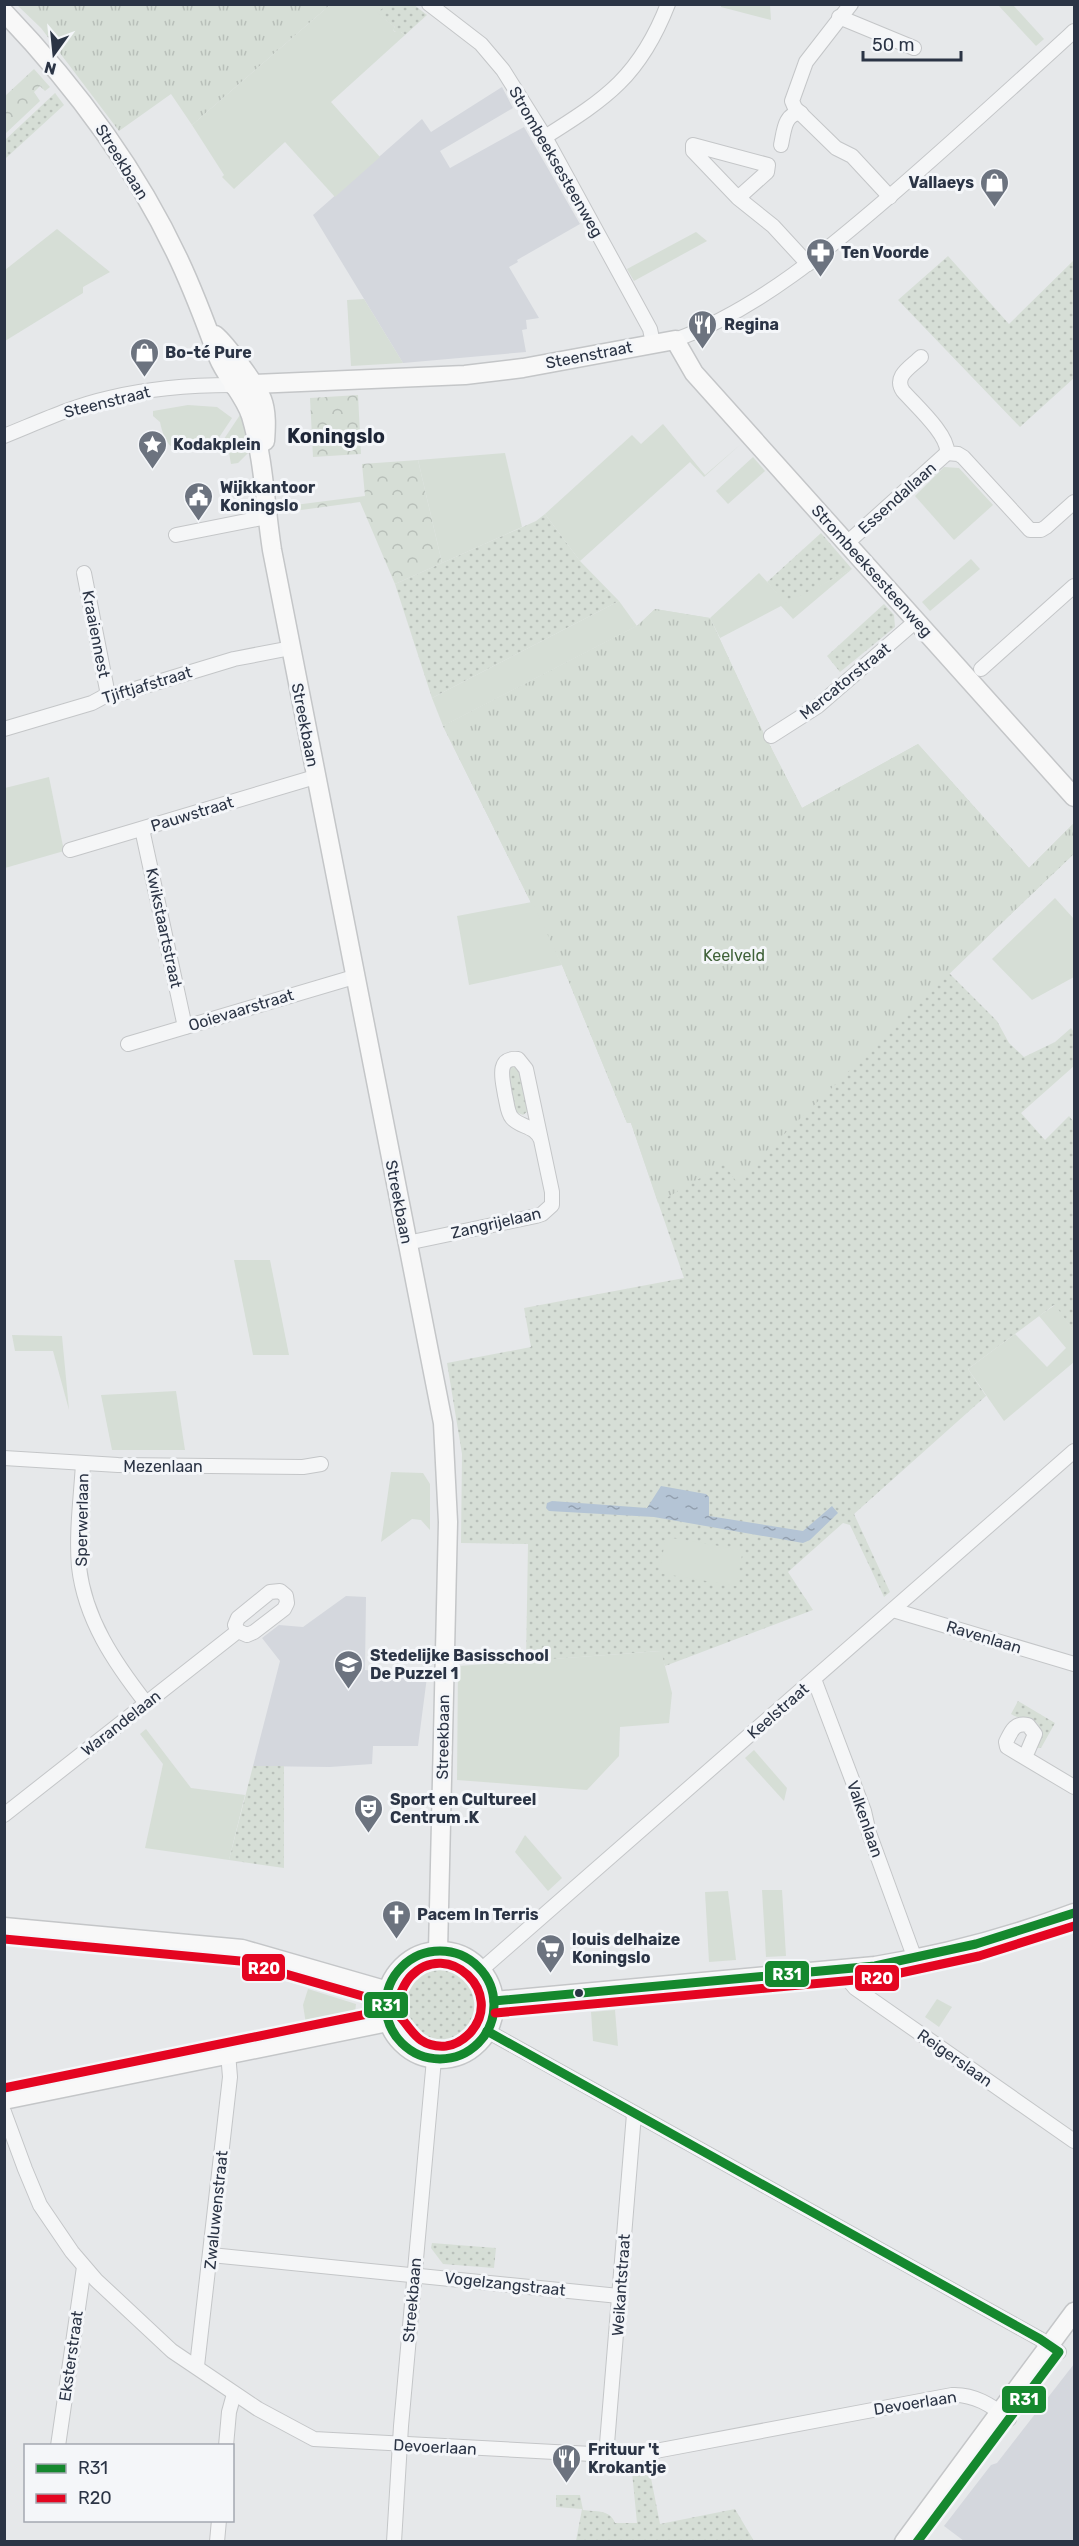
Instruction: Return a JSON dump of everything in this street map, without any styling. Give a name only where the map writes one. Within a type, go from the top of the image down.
[{"type":"street","name":"Strombeeksesteenweg","points":[[429,4],[489,52],[545,137],[650,329],[653,343]]},
{"type":"street","points":[[545,137],[592,108],[626,79],[650,46],[668,4]]},
{"type":"street","points":[[851,4],[806,62],[792,98],[793,105],[836,148],[852,156],[890,197]]},
{"type":"street","name":"Streekbaan","points":[[4,12],[68,84],[121,158],[170,242],[210,331],[219,359],[249,410],[262,461],[267,518],[315,777],[443,1423],[448,1522],[438,1951]]},
{"type":"street","points":[[839,17],[914,48]]},
{"type":"street","name":"Steenstraat","points":[[4,436],[57,414],[108,398],[163,388],[465,375],[524,368],[675,340],[721,320],[808,264],[890,197],[1074,31]]},
{"type":"street","points":[[781,145],[787,120],[793,114],[801,113]]},
{"type":"street","points":[[738,198],[767,172],[768,165],[693,145],[693,151],[738,198],[773,226],[808,264]]},
{"type":"street","name":"Streekbaan","points":[[210,331],[224,344],[261,396],[265,434],[262,461]]},
{"type":"street","name":"Strombeeksesteenweg","points":[[675,340],[694,372],[1074,797]]},
{"type":"street","name":"Essendallaan","points":[[921,357],[901,376],[900,388],[942,436],[947,453]]},
{"type":"street","name":"Essendallaan","points":[[847,543],[947,453],[963,457],[1030,530],[1041,530],[1046,527],[1074,502]]},
{"type":"street","points":[[176,535],[267,518]]},
{"type":"street","name":"Kraaiennest","points":[[84,573],[108,695]]},
{"type":"street","points":[[981,669],[1074,586]]},
{"type":"street","name":"Mercatorstraat","points":[[771,736],[825,701],[916,621]]},
{"type":"street","name":"Tjiftjafstraat","points":[[4,729],[92,703],[108,695],[122,693],[234,659],[291,648]]},
{"type":"street","name":"Pauwstraat","points":[[70,850],[315,777]]},
{"type":"street","name":"Kwikstaartstraat","points":[[142,829],[185,1027]]},
{"type":"street","name":"Ooievaarstraat","points":[[128,1044],[354,977]]},
{"type":"street","name":"Zangrijelaan","points":[[407,1243],[536,1216],[548,1210],[553,1198],[541,1140],[525,1065],[518,1059],[510,1060],[503,1065],[501,1073],[508,1112],[517,1122],[534,1129],[541,1140]]},
{"type":"street","name":"Keelstraat","points":[[481,1970],[1074,1451]]},
{"type":"street","name":"Mezenlaan","points":[[4,1458],[83,1464],[303,1467],[321,1464]]},
{"type":"street","name":"Sperwerlaan","points":[[83,1464],[78,1535],[82,1582],[94,1620],[108,1651],[146,1703]]},
{"type":"street","name":"Ravenlaan","points":[[893,1610],[1074,1664]]},
{"type":"street","name":"Warandelaan","points":[[4,1815],[238,1631]]},
{"type":"street","name":"Valkenlaan","points":[[814,1679],[864,1811],[868,1833],[908,1935],[915,1959]]},
{"type":"street","points":[[1028,1759],[1074,1788]]},
{"type":"street","points":[[494,2001],[840,1970],[915,1959],[989,1942],[1074,1913]]},
{"type":"street","points":[[4,1927],[242,1949],[388,1991]]},
{"type":"street","points":[[438,1951],[463,1956],[481,1970],[490,1985],[494,2001],[488,2031],[481,2040],[464,2053],[434,2059],[411,2050],[397,2038],[388,2022],[388,1991],[395,1976],[407,1962],[426,1953],[438,1951]]},
{"type":"street","name":"Reigerslaan","points":[[840,1970],[855,1988],[1074,2141]]},
{"type":"street","points":[[4,2100],[388,2022]]},
{"type":"street","points":[[488,2031],[1054,2349]]},
{"type":"street","name":"Zwaluwenstraat","points":[[197,2366],[230,2077],[228,2053]]},
{"type":"street","name":"Streekbaan","points":[[394,2541],[399,2445],[434,2059]]},
{"type":"street","name":"Devoerlaan","points":[[4,2112],[40,2205],[84,2267],[172,2351],[197,2366],[234,2394],[281,2423],[314,2439],[636,2456],[952,2395],[969,2396],[1004,2415]]},
{"type":"street","name":"Weikantstraat","points":[[606,2456],[634,2114]]},
{"type":"street","name":"Vogelzangstraat","points":[[211,2255],[619,2296]]},
{"type":"street","name":"Eksterstraat","points":[[58,2444],[84,2267]]},
{"type":"street","points":[[904,2541],[1054,2349],[1074,2312]]},
{"type":"street","points":[[1054,2349],[1074,2332]]},
{"type":"street","points":[[226,2444],[229,2412],[234,2394]]},
{"type":"street","points":[[917,2541],[1004,2415]]},
{"type":"street","points":[[217,2541],[219,2522]]},
{"type":"shaded area","points":[[502,87],[513,108],[440,151],[450,168],[524,127],[580,224],[517,260],[518,262],[509,267],[539,318],[526,320],[527,329],[522,330],[526,352],[403,363],[313,215],[422,119],[431,132]]},
{"type":"shaded area","name":"Stedelijke Basisschool De Puzzel 1","points":[[346,1596],[366,1597],[365,1670],[427,1677],[418,1746],[373,1746],[372,1764],[330,1767],[253,1766],[280,1661],[262,1638],[279,1625],[303,1627]]},
{"type":"shaded area","points":[[1074,2364],[1074,2541],[964,2541],[944,2526],[991,2465],[997,2463]]},
{"type":"green space","points":[[413,4],[427,15],[405,35],[393,30],[395,27],[376,13],[386,5]]},
{"type":"green space","points":[[17,5],[330,5],[192,125],[171,94],[119,131],[41,28]]},
{"type":"green space","points":[[330,5],[386,5],[377,13],[395,27],[393,30],[395,32],[398,30],[405,35],[331,102],[380,157],[335,197],[285,142],[234,189],[222,177],[224,175],[192,125]]},
{"type":"green space","points":[[721,5],[770,5],[771,20],[721,7]]},
{"type":"green space","points":[[998,5],[1013,5],[1044,39],[1036,46]]},
{"type":"green space","points":[[34,69],[50,87],[45,91],[40,86],[34,92],[40,101],[5,134],[5,96]]},
{"type":"green space","points":[[55,93],[64,105],[6,158],[5,140]]},
{"type":"green space","points":[[57,229],[110,272],[83,287],[83,293],[5,341],[5,270]]},
{"type":"green space","points":[[696,232],[707,241],[634,281],[627,269]]},
{"type":"green space","points":[[948,256],[1009,324],[1074,260],[1074,378],[1020,427],[898,300]]},
{"type":"green space","points":[[364,299],[403,363],[351,366],[347,300]]},
{"type":"green space","points":[[358,395],[361,454],[313,457],[310,398]]},
{"type":"green space","points":[[188,405],[217,407],[232,418],[214,445],[186,451],[178,450],[167,442],[160,422],[153,416],[153,411]]},
{"type":"green space","points":[[240,415],[243,417],[250,451],[238,463],[231,464],[228,447],[222,442]]},
{"type":"green space","points":[[663,424],[705,475],[741,444],[704,477],[690,462],[580,561],[545,514],[632,435],[641,444]]},
{"type":"green space","points":[[505,453],[522,527],[442,563],[418,460]]},
{"type":"green space","points":[[753,457],[765,471],[728,504],[716,491]]},
{"type":"green space","points":[[418,460],[442,563],[395,584],[360,502],[279,513],[279,507],[365,496],[362,464]]},
{"type":"green space","points":[[944,467],[959,468],[993,505],[954,540],[915,496]]},
{"type":"green space","points":[[545,514],[580,561],[619,601],[432,698],[395,584],[536,521]]},
{"type":"green space","points":[[821,533],[852,569],[786,604],[767,582]]},
{"type":"green space","points":[[971,559],[980,569],[930,611],[922,602]]},
{"type":"green space","points":[[852,569],[793,619],[781,606],[720,638],[710,618],[759,573],[786,603]]},
{"type":"green space","points":[[619,601],[637,626],[443,726],[432,698]]},
{"type":"green space","points":[[884,604],[894,615],[895,627],[840,672],[827,656]]},
{"type":"green space","points":[[655,609],[710,618],[761,728],[802,808],[918,744],[1029,868],[1074,823],[1074,854],[949,973],[997,1021],[1009,1043],[1024,1057],[1055,1042],[1071,1028],[1074,1032],[1074,1066],[1021,1113],[1045,1140],[1069,1116],[1074,1122],[1074,1331],[1054,1305],[968,1369],[986,1396],[854,1514],[890,1592],[884,1597],[850,1525],[843,1523],[788,1572],[813,1610],[665,1666],[660,1651],[526,1661],[528,1544],[461,1543],[462,1454],[447,1363],[531,1347],[524,1308],[684,1278],[631,1123],[627,1123],[562,965],[443,726],[637,626]]},
{"type":"green space","name":"Keelveld","points":[[655,609],[710,618],[761,728],[802,808],[918,744],[1029,868],[1074,823],[1074,853],[736,1181],[724,1164],[658,1203],[631,1123],[627,1123],[562,965],[443,726],[637,626]]},
{"type":"green space","points":[[49,777],[64,851],[5,868],[5,788]]},
{"type":"green space","points":[[1055,898],[1074,919],[1074,977],[1032,1000],[992,959]]},
{"type":"green space","points":[[532,902],[562,965],[469,985],[457,916]]},
{"type":"green space","points":[[512,1065],[520,1067],[528,1111],[523,1115],[514,1111],[507,1071]]},
{"type":"green space","points":[[234,1260],[270,1260],[289,1355],[253,1355]]},
{"type":"green space","points":[[1055,1305],[1074,1331],[1074,1362],[1004,1421],[968,1369],[1015,1334],[1047,1367],[1066,1348],[1039,1316]]},
{"type":"green space","points":[[12,1335],[62,1336],[69,1410],[53,1351],[15,1351]]},
{"type":"green space","points":[[176,1391],[185,1450],[112,1450],[101,1395]]},
{"type":"green space","points":[[391,1472],[423,1473],[430,1484],[430,1530],[421,1520],[412,1519],[381,1542]]},
{"type":"green space","points":[[666,1537],[743,1550],[736,1586],[659,1573]]},
{"type":"green space","points":[[661,1651],[672,1693],[669,1723],[620,1727],[619,1756],[587,1790],[457,1780],[458,1666]]},
{"type":"green space","points":[[1018,1701],[1055,1723],[1041,1748],[1036,1748],[1040,1729],[1038,1725],[1011,1714]]},
{"type":"green space","points":[[146,1729],[191,1788],[245,1795],[229,1860],[145,1848],[163,1764],[140,1734]]},
{"type":"green space","points":[[754,1750],[787,1788],[784,1801],[745,1758]]},
{"type":"green space","points":[[253,1766],[284,1766],[284,1868],[229,1860]]},
{"type":"green space","points":[[525,1835],[562,1878],[548,1891],[515,1852]]},
{"type":"green space","points":[[762,1890],[782,1890],[786,1956],[766,1957]]},
{"type":"green space","points":[[728,1891],[736,1960],[709,1962],[705,1892]]},
{"type":"green space","points":[[441,1963],[457,1967],[471,1976],[480,1990],[484,2006],[480,2022],[471,2036],[457,2045],[441,2049],[425,2045],[411,2036],[402,2022],[398,2006],[402,1990],[411,1976],[425,1967]]},
{"type":"green space","points":[[308,1989],[356,2004],[355,2013],[306,2024],[303,2005]]},
{"type":"green space","points":[[937,1999],[952,2007],[939,2027],[925,2017]]},
{"type":"green space","points":[[615,2010],[618,2046],[593,2041],[591,2012]]},
{"type":"green space","points":[[432,2243],[496,2248],[494,2268],[443,2264],[431,2248]]},
{"type":"green space","points":[[649,2468],[660,2524],[735,2509],[754,2541],[576,2541],[582,2509],[556,2507],[556,2495],[580,2495],[583,2510],[606,2513],[615,2523],[637,2523],[632,2472]]},
{"type":"water","points":[[661,1486],[706,1494],[709,1497],[709,1516],[803,1531],[832,1506],[838,1513],[810,1540],[803,1543],[654,1517],[549,1511],[546,1508],[547,1503],[552,1501],[647,1508]]},
{"type":"transit line","name":"R31","points":[[494,2001],[875,1966],[976,1944],[1074,1913]]},
{"type":"transit line","name":"R20","points":[[495,2013],[877,1978],[979,1956],[1074,1926]]},
{"type":"transit line","name":"R20","points":[[4,1939],[240,1961],[387,2003],[397,1999],[411,1976],[426,1966],[441,1963],[455,1967],[468,1975],[477,1987],[481,2002],[479,2018],[470,2033],[446,2046],[424,2042],[400,2017],[387,2010],[4,2088]]},
{"type":"transit line","name":"R31","points":[[440,1951],[461,1955],[478,1967],[490,1984],[494,2005],[490,2026],[478,2043],[461,2055],[440,2059],[419,2055],[402,2043],[390,2026],[386,2005],[390,1984],[402,1967],[419,1955],[440,1951]]},
{"type":"transit line","name":"R31","points":[[487,2031],[1040,2339],[1059,2352],[917,2542]]},
{"type":"place","name":"Vallaeys","points":[[995,208]]},
{"type":"place","name":"Ten Voorde","points":[[820,278]]},
{"type":"place","name":"Regina","points":[[703,350]]},
{"type":"place","name":"Bo-té Pure","points":[[144,378]]},
{"type":"place","name":"Kodakplein","points":[[152,470]]},
{"type":"place","name":"Wijkkantoor Koningslo","points":[[199,522]]},
{"type":"place","name":"Stedelijke Basisschool De Puzzel 1","points":[[349,1690]]},
{"type":"place","name":"Sport en Cultureel Centrum .K","points":[[369,1834]]},
{"type":"place","name":"Pacem In Terris","points":[[396,1940]]},
{"type":"place","name":"louis delhaize Koningslo","points":[[551,1974]]},
{"type":"place","name":"Frituur 't Krokantje","points":[[567,2484]]},
{"type":"district","name":"Koningslo","points":[[336,436]]}]
